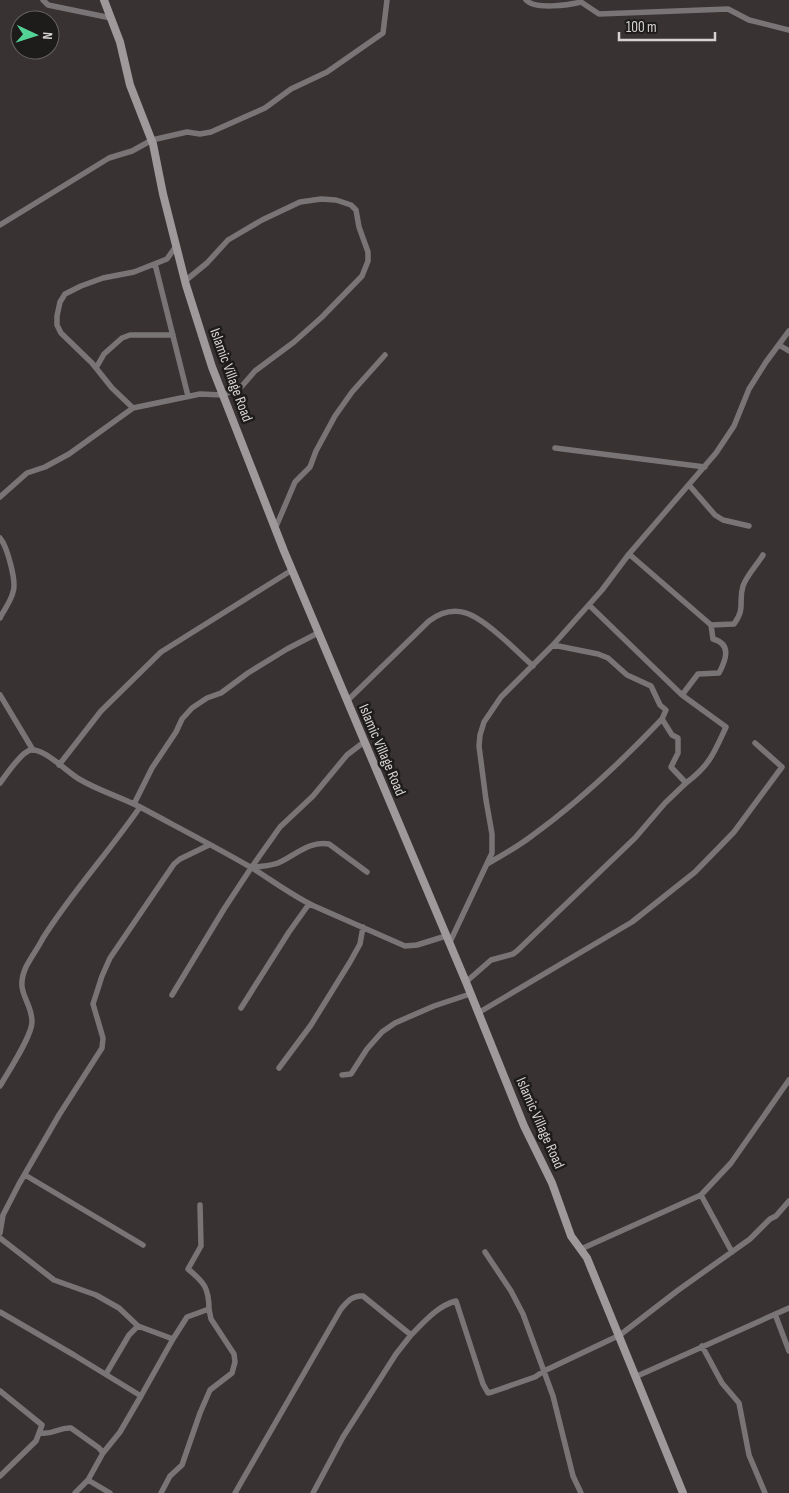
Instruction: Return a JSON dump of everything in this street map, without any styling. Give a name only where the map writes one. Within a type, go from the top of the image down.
[{"type":"street","points":[[43,0],[48,5],[111,18]]},
{"type":"street","name":"Islamic Village Road","points":[[104,0],[120,42],[130,85],[152,140],[185,281],[223,396],[292,570],[466,982],[524,1126],[552,1183],[571,1236],[587,1258],[620,1335],[682,1493]]},
{"type":"street","points":[[0,225],[109,158],[132,151],[152,140],[187,132],[200,134],[211,132],[265,108],[291,89],[327,72],[383,33],[387,0]]},
{"type":"street","points":[[526,0],[529,3],[542,5],[568,5],[581,2],[599,14],[728,8],[749,20],[789,30]]},
{"type":"street","points":[[0,497],[27,473],[45,467],[69,454],[133,408],[200,394],[223,396],[242,386],[255,372],[294,342],[322,317],[362,276],[368,261],[368,252],[359,227],[356,210],[351,205],[336,200],[321,199],[300,202],[262,220],[228,240],[207,263],[185,281]]},
{"type":"street","points":[[133,408],[112,388],[96,368],[62,333],[57,325],[60,302],[65,294],[81,286],[103,278],[134,272],[155,264],[167,258],[176,246]]},
{"type":"street","points":[[155,264],[188,396]]},
{"type":"street","points":[[449,944],[492,853],[492,834],[479,746],[484,722],[501,697],[554,645],[716,453],[734,426],[749,389],[789,331]]},
{"type":"street","points":[[96,368],[104,354],[122,338],[130,335],[173,335]]},
{"type":"street","points":[[779,345],[789,350]]},
{"type":"street","points":[[276,529],[295,482],[310,467],[316,451],[335,416],[352,392],[385,355]]},
{"type":"street","points":[[555,448],[705,467]]},
{"type":"street","points":[[689,485],[715,515],[723,520],[749,526]]},
{"type":"street","points":[[0,538],[9,556],[14,585],[14,591],[0,618]]},
{"type":"street","points":[[629,554],[711,625],[713,638],[720,640],[726,646],[727,654],[719,672],[698,674],[682,696]]},
{"type":"street","points":[[711,625],[734,624],[740,617],[743,587],[763,555]]},
{"type":"street","points":[[59,765],[101,711],[161,652],[292,570]]},
{"type":"street","points":[[466,982],[491,960],[513,954],[517,951],[630,844],[665,803],[702,771],[726,727],[682,696],[589,605]]},
{"type":"street","points":[[347,701],[429,621],[445,612],[464,612],[482,620],[517,650],[532,666]]},
{"type":"street","points":[[0,1086],[27,1037],[32,1024],[32,1016],[22,993],[22,980],[26,968],[58,916],[122,833],[137,805],[152,768],[176,732],[182,719],[192,708],[207,698],[221,692],[287,649],[318,633]]},
{"type":"street","points":[[488,864],[532,836],[576,801],[634,748],[662,719],[666,710],[656,699],[651,686],[627,675],[616,664],[598,654],[554,645]]},
{"type":"street","points":[[0,695],[33,750]]},
{"type":"street","points":[[662,719],[672,735],[678,738],[678,753],[671,767],[686,783]]},
{"type":"street","points":[[172,995],[251,868],[280,827],[308,801],[347,755],[364,742]]},
{"type":"street","points":[[478,1013],[632,922],[696,872],[734,832],[782,767],[755,743]]},
{"type":"street","points":[[0,783],[26,751],[42,752],[78,779],[106,794],[137,805],[251,868],[309,904],[405,946],[417,945],[446,936]]},
{"type":"street","points":[[251,868],[278,863],[303,849],[323,842],[329,844],[367,872]]},
{"type":"street","points":[[0,1233],[3,1214],[59,1115],[102,1048],[103,1038],[93,1004],[110,958],[174,864],[180,858],[209,845]]},
{"type":"street","points":[[241,1008],[309,904]]},
{"type":"street","points":[[279,1068],[311,1025],[350,962],[360,944],[363,927]]},
{"type":"street","points":[[342,1075],[351,1074],[367,1049],[382,1032],[395,1023],[470,994]]},
{"type":"street","points":[[581,1249],[701,1195],[731,1164],[789,1080]]},
{"type":"street","points":[[25,1175],[143,1245]]},
{"type":"street","points":[[701,1195],[732,1252]]},
{"type":"street","points":[[313,1493],[343,1437],[396,1354],[410,1335],[446,1304],[456,1302],[488,1393],[525,1381],[620,1335],[750,1240],[770,1219],[776,1216],[789,1200]]},
{"type":"street","points":[[161,1493],[170,1476],[182,1464],[210,1390],[232,1373],[235,1362],[234,1354],[211,1319],[209,1294],[202,1281],[188,1269],[201,1246],[200,1205]]},
{"type":"street","points":[[0,1238],[54,1280],[96,1295],[119,1308],[138,1326],[173,1339]]},
{"type":"street","points":[[484,1252],[521,1309],[553,1396],[573,1476],[581,1493]]},
{"type":"street","points":[[235,1493],[341,1309],[350,1299],[363,1296],[410,1335]]},
{"type":"street","points":[[635,1377],[787,1309],[789,1304]]},
{"type":"street","points":[[75,1493],[88,1480],[103,1453],[120,1432],[187,1317],[209,1309]]},
{"type":"street","points":[[0,1312],[141,1396]]},
{"type":"street","points":[[775,1314],[789,1351]]},
{"type":"street","points":[[106,1374],[129,1335],[138,1326]]},
{"type":"street","points":[[702,1346],[722,1383],[739,1403],[749,1455],[765,1493]]},
{"type":"street","points":[[0,1391],[42,1426],[36,1441],[0,1476]]},
{"type":"street","points":[[40,1433],[49,1434],[71,1428],[103,1453]]},
{"type":"street","points":[[88,1480],[110,1493]]}]
